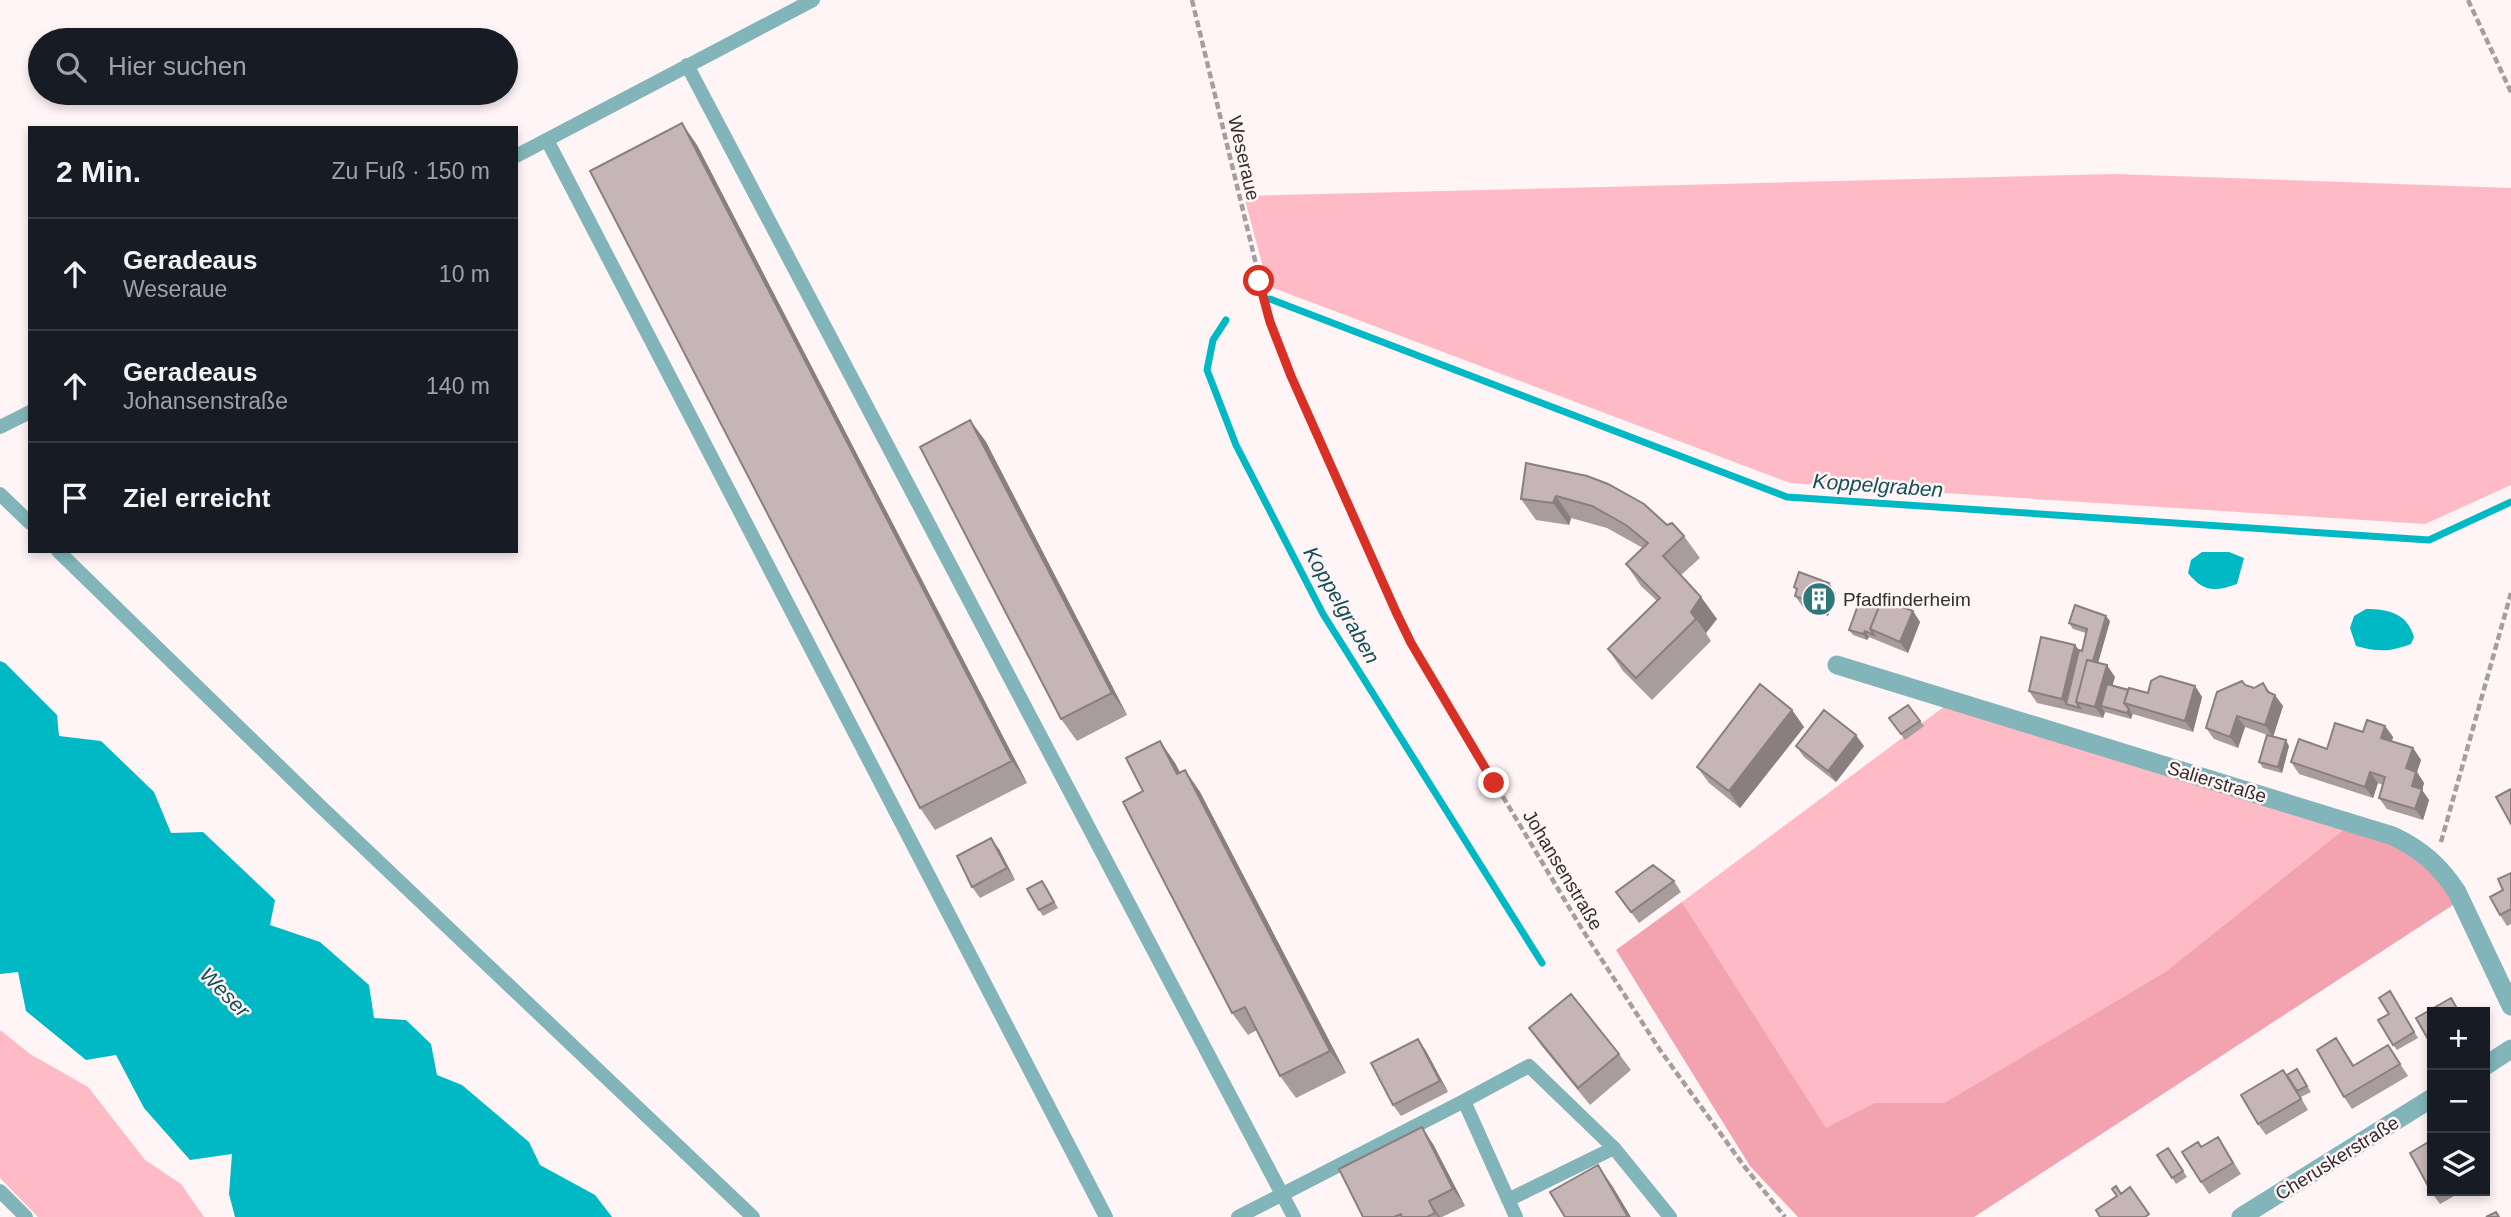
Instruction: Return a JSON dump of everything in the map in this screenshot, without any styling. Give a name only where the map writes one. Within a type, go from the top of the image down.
[{"type":"street","name":"Salierstraße","points":[[1837,665],[2393,836],[2416,847],[2435,863],[2457,892],[2511,1006]]},
{"type":"street","points":[[2490,1063],[2511,1049]]},
{"type":"street","name":"Cheruskerstraße","points":[[2241,1217],[2427,1101]]},
{"type":"lane","points":[[518,155],[813,0]]},
{"type":"lane","points":[[687,65],[1294,1217]]},
{"type":"lane","points":[[547,140],[1106,1217]]},
{"type":"lane","points":[[0,427],[28,413]]},
{"type":"lane","points":[[0,494],[28,521]]},
{"type":"lane","points":[[60,553],[318,804],[753,1217]]},
{"type":"lane","points":[[1238,1217],[1529,1066],[1614,1148],[1670,1217]]},
{"type":"lane","points":[[1464,1101],[1516,1217]]},
{"type":"lane","points":[[1508,1200],[1614,1148]]},
{"type":"lane","points":[[0,1191],[26,1217]]},
{"type":"path","name":"Weseraue","points":[[1192,0],[1270,322]]},
{"type":"path","points":[[2468,0],[2511,92]]},
{"type":"path","name":"Johansenstraße","points":[[1270,322],[1291,376],[1411,643],[1582,929],[1660,1050],[1744,1166],[1785,1217]]},
{"type":"path","points":[[2435,863],[2511,593]]},
{"type":"shaded area","points":[[2115,174],[2511,188],[2511,485],[2425,524],[1790,483],[1268,286],[1244,196]]},
{"type":"shaded area","points":[[1945,706],[2343,830],[2165,972],[1944,1103],[1874,1103],[1826,1129],[1682,902]]},
{"type":"shaded area","points":[[2343,830],[2421,854],[2456,903],[1974,1217],[1798,1217],[1750,1166],[1616,950],[1682,902],[1826,1128],[1874,1103],[1944,1103],[2165,972]]},
{"type":"shaded area","points":[[0,1030],[30,1054],[88,1087],[145,1160],[181,1184],[204,1217],[38,1217],[0,1178]]},
{"type":"water","points":[[2202,552],[2229,552],[2244,558],[2237,584],[2210,589],[2199,584],[2188,573],[2191,560]]},
{"type":"water","points":[[2366,609],[2382,610],[2402,618],[2414,637],[2411,644],[2384,650],[2356,646],[2350,628],[2354,616]]},
{"type":"water","name":"Weser","points":[[0,661],[57,715],[59,736],[101,741],[154,792],[171,833],[203,832],[275,900],[270,925],[320,942],[369,985],[374,1018],[406,1020],[431,1044],[437,1075],[462,1085],[529,1142],[540,1165],[595,1195],[612,1217],[235,1217],[229,1194],[232,1154],[190,1160],[144,1108],[116,1055],[86,1060],[26,1011],[18,972],[0,974]]},
{"type":"building","points":[[682,123],[1012,761],[920,808],[590,171]]},
{"type":"building","points":[[970,420],[1112,693],[1061,719],[920,447]]},
{"type":"building","points":[[1526,463],[1587,476],[1608,484],[1644,504],[1667,525],[1672,523],[1684,536],[1663,556],[1701,597],[1691,612],[1696,619],[1636,678],[1608,649],[1660,598],[1626,564],[1648,543],[1626,525],[1592,506],[1556,496],[1553,503],[1521,499]]},
{"type":"building","points":[[1799,572],[1829,583],[1820,605],[1795,596],[1797,589],[1794,587]]},
{"type":"building","points":[[1862,594],[1881,602],[1870,629],[1874,635],[1865,631],[1863,634],[1849,630]]},
{"type":"building","points":[[1882,599],[1913,611],[1900,642],[1870,629]]},
{"type":"building","points":[[2075,605],[2106,616],[2093,661],[2087,660],[2076,702],[2080,708],[2066,704],[2087,629],[2069,623]]},
{"type":"building","points":[[2041,637],[2075,645],[2062,699],[2029,691]]},
{"type":"building","points":[[2087,660],[2107,665],[2095,707],[2076,702]]},
{"type":"building","points":[[2160,676],[2195,686],[2185,721],[2124,703],[2129,688],[2148,693],[2151,681]]},
{"type":"building","points":[[2242,681],[2254,688],[2263,683],[2268,692],[2275,695],[2265,725],[2237,716],[2230,737],[2206,728],[2217,692]]},
{"type":"building","points":[[1760,684],[1792,710],[1729,791],[1697,767]]},
{"type":"building","points":[[2107,684],[2128,690],[2124,703],[2129,709],[2127,713],[2101,706]]},
{"type":"building","points":[[1908,705],[1920,721],[1901,734],[1889,718]]},
{"type":"building","points":[[1824,710],[1856,735],[1828,771],[1796,746]]},
{"type":"building","points":[[2367,720],[2385,726],[2381,738],[2413,748],[2406,768],[2416,772],[2412,786],[2422,789],[2415,809],[2379,798],[2385,777],[2370,772],[2365,787],[2291,762],[2299,739],[2327,749],[2335,723],[2363,732]]},
{"type":"building","points":[[2267,735],[2286,740],[2278,767],[2259,762]]},
{"type":"building","points":[[1160,741],[1177,774],[1185,770],[1330,1051],[1280,1076],[1245,1007],[1232,1013],[1123,802],[1143,791],[1126,758]]},
{"type":"building","points":[[2511,789],[2511,824],[2496,797]]},
{"type":"building","points":[[991,838],[1007,868],[972,887],[957,856]]},
{"type":"building","points":[[1653,865],[1674,881],[1631,912],[1616,892]]},
{"type":"building","points":[[2511,873],[2511,909],[2500,915],[2490,897],[2503,890],[2498,879]]},
{"type":"building","points":[[1042,881],[1054,902],[1039,910],[1027,889]]},
{"type":"building","points":[[2390,991],[2414,1032],[2393,1045],[2378,1020],[2389,1014],[2379,998]]},
{"type":"building","points":[[1571,994],[1619,1054],[1578,1088],[1529,1028]]},
{"type":"building","points":[[2451,998],[2456,1007],[2435,1007]]},
{"type":"building","points":[[2427,1012],[2427,1037],[2416,1018]]},
{"type":"building","points":[[2336,1038],[2353,1066],[2388,1045],[2400,1064],[2344,1097],[2317,1050]]},
{"type":"building","points":[[1418,1039],[1440,1081],[1393,1105],[1371,1063]]},
{"type":"building","points":[[2297,1069],[2307,1086],[2297,1091],[2287,1075]]},
{"type":"building","points":[[2283,1070],[2301,1099],[2258,1124],[2241,1095]]},
{"type":"building","points":[[1422,1127],[1453,1189],[1429,1201],[1435,1213],[1427,1217],[1402,1217],[1401,1214],[1394,1217],[1363,1217],[1339,1169]]},
{"type":"building","points":[[2218,1137],[2233,1163],[2201,1182],[2182,1152],[2198,1142],[2201,1147]]},
{"type":"building","points":[[2427,1143],[2427,1184],[2410,1153]]},
{"type":"building","points":[[2168,1148],[2183,1171],[2172,1178],[2157,1155]]},
{"type":"building","points":[[1598,1165],[1628,1217],[1565,1217],[1550,1192]]},
{"type":"building","points":[[2116,1186],[2121,1194],[2130,1187],[2149,1214],[2145,1217],[2100,1217],[2096,1210],[2117,1196],[2112,1189]]},
{"type":"building","points":[[2496,1212],[2499,1217],[2486,1217]]},
{"type":"waterway","name":"Koppelgraben","points":[[1270,299],[1787,497],[2429,540],[2511,502]]},
{"type":"waterway","name":"Koppelgraben","points":[[1226,320],[1213,340],[1207,370],[1236,445],[1323,614],[1542,963]]},
{"type":"place","name":"Pfadfinderheim","points":[[1819,599]]},
{"type":"route","points":[[1259,281],[1270,322],[1291,376],[1396,612],[1411,643],[1494,783]]}]
